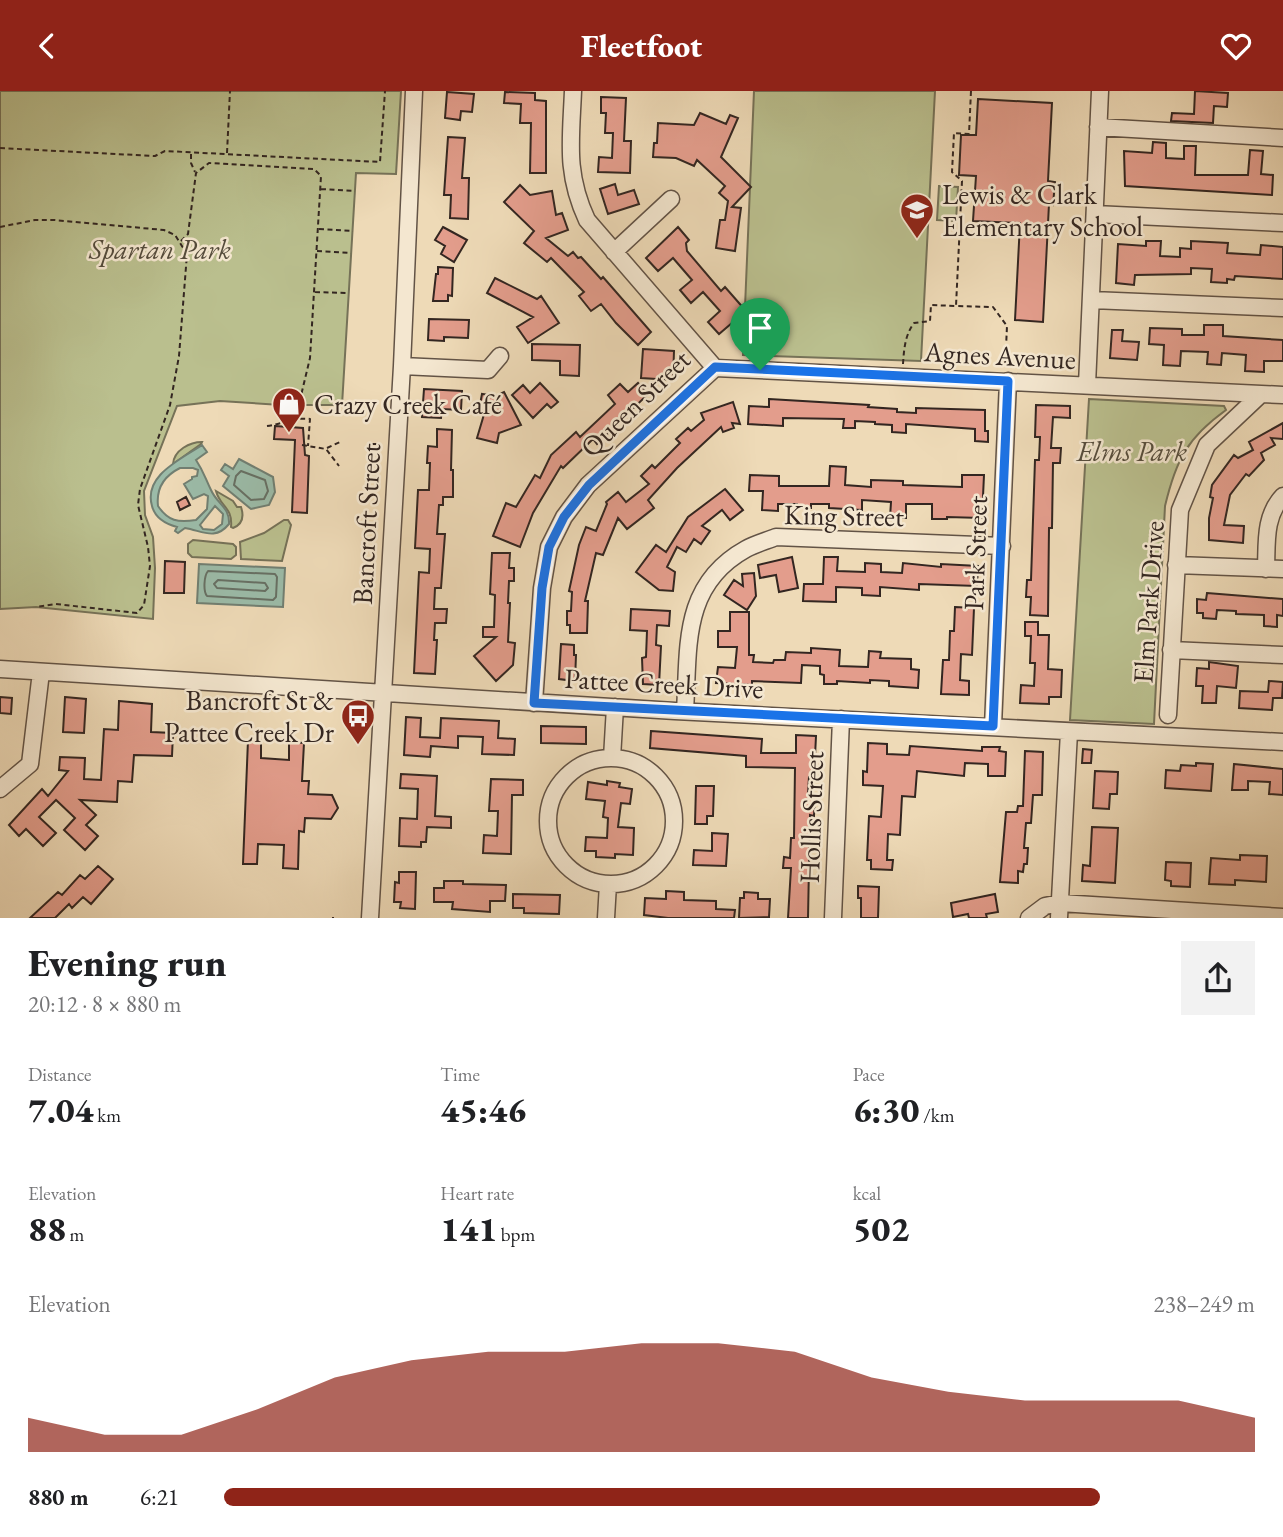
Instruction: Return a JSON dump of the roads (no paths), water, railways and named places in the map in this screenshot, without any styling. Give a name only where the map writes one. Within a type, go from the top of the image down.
[{"type":"street","name":"Bancroft Street","points":[[370,918],[402,366],[414,91]]},
{"type":"street","name":"Queen Street","points":[[534,703],[542,588],[549,547],[564,517],[589,485],[715,367],[587,220],[575,191],[570,163],[573,91]]},
{"type":"street","points":[[1087,385],[1100,91]]},
{"type":"street","points":[[1098,127],[1283,138]]},
{"type":"street","points":[[614,252],[671,199]]},
{"type":"street","points":[[1095,214],[1283,223]]},
{"type":"street","points":[[1092,300],[1283,308]]},
{"type":"street","points":[[402,366],[488,370],[500,356]]},
{"type":"street","name":"Agnes Avenue","points":[[715,367],[1006,375],[1087,385],[1283,395]]},
{"type":"street","name":"Park Street","points":[[993,726],[1002,546],[1006,375]]},
{"type":"street","name":"Elm Park Drive","points":[[1168,715],[1180,510],[1207,445],[1260,395]]},
{"type":"street","points":[[1266,569],[1268,524],[1274,505],[1283,496]]},
{"type":"street","name":"King Street","points":[[685,712],[693,611],[703,588],[719,569],[746,549],[776,537],[1002,546]]},
{"type":"street","points":[[1176,565],[1283,569]]},
{"type":"street","points":[[1171,650],[1283,655]]},
{"type":"street","name":"Pattee Creek Drive","points":[[0,669],[685,712],[1283,742]]},
{"type":"street","points":[[0,789],[30,764],[41,672]]},
{"type":"street","points":[[612,758],[615,707]]},
{"type":"street","name":"Hollis Street","points":[[833,918],[841,719]]},
{"type":"street","points":[[1059,910],[1069,732]]},
{"type":"street","points":[[612,758],[638,765],[655,777],[670,801],[673,823],[667,848],[654,866],[635,879],[608,884],[587,879],[564,864],[552,844],[548,822],[551,800],[566,777],[587,763],[612,758]]},
{"type":"street","points":[[606,918],[608,884]]},
{"type":"street","points":[[1029,918],[1045,906],[1059,910],[1283,917]]},
{"type":"street","points":[[1048,918],[1059,910]]},
{"type":"water","points":[[202,445],[207,452],[196,460],[214,495],[225,509],[229,524],[214,534],[185,528],[178,533],[175,531],[177,527],[156,514],[152,506],[153,485],[166,469]],"holes":[[[180,468],[198,470],[197,476],[184,484],[193,499],[204,494],[208,496],[207,509],[196,520],[174,520],[158,506],[162,483]],[[215,506],[223,514],[222,524],[214,530],[203,529],[200,525]]]},
{"type":"water","points":[[239,459],[273,477],[275,492],[269,505],[251,509],[223,486],[229,476],[221,470],[225,464],[233,469]]},
{"type":"water","points":[[199,564],[285,568],[283,607],[197,603]]},
{"type":"place","name":"Lewis & Clark Elementary School","points":[[917,240]]},
{"type":"place","name":"Crazy Creek Café","points":[[289,434]]},
{"type":"place","name":"Bancroft St & Pattee Creek Dr","points":[[358,746]]},
{"type":"park label","name":"Spartan Park","points":[[160,249]]},
{"type":"park label","name":"Elms Park","points":[[1132,451]]}]
